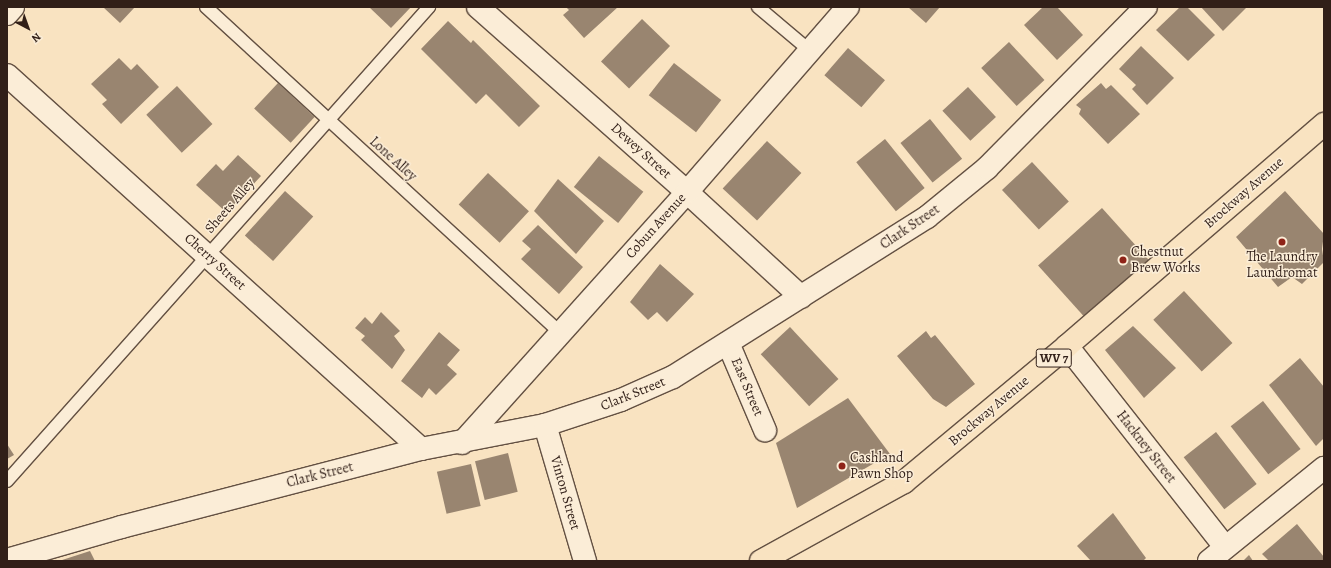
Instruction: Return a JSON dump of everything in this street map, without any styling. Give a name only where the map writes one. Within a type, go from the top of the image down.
[{"type":"main road","name":"Brockway Avenue","points":[[762,561],[904,482],[1067,346],[1324,124]]},
{"type":"street","points":[[7,14],[13,7]]},
{"type":"street","name":"Dewey Street","points":[[478,7],[687,192],[801,297]]},
{"type":"street","name":"Cobun Avenue","points":[[462,443],[687,192],[848,7]]},
{"type":"street","name":"Clark Street","points":[[7,560],[121,526],[421,449],[462,443],[545,425],[622,400],[667,380],[927,217],[987,168],[1146,7]]},
{"type":"street","name":"Cherry Street","points":[[7,75],[207,254],[421,449]]},
{"type":"street","name":"East Street","points":[[728,343],[765,430]]},
{"type":"street","name":"Hackney Street","points":[[1067,346],[1217,554]]},
{"type":"street","name":"Vinton Street","points":[[545,425],[585,561]]},
{"type":"street","points":[[1217,554],[1324,468]]},
{"type":"lane","name":"Lone Alley","points":[[206,7],[561,333]]},
{"type":"lane","name":"Sheets Alley","points":[[7,481],[327,119],[429,7]]},
{"type":"lane","points":[[758,7],[809,50]]},
{"type":"building","points":[[103,7],[135,7],[120,23]]},
{"type":"building","points":[[369,7],[411,7],[391,28]]},
{"type":"building","points":[[566,7],[618,7],[584,38],[563,15],[569,10]]},
{"type":"building","points":[[908,7],[940,7],[926,23]]},
{"type":"building","points":[[1043,7],[1057,7],[1083,35],[1057,60],[1024,25]]},
{"type":"building","points":[[1180,7],[1187,7],[1215,35],[1188,61],[1156,30]]},
{"type":"building","points":[[1201,7],[1247,7],[1223,31]]},
{"type":"building","points":[[642,19],[670,46],[629,89],[601,61]]},
{"type":"building","points":[[448,21],[471,43],[473,40],[540,106],[519,127],[486,94],[476,104],[421,49]]},
{"type":"building","points":[[1009,42],[1044,80],[1017,106],[981,68]]},
{"type":"building","points":[[1141,46],[1174,78],[1147,105],[1132,89],[1136,85],[1119,69]]},
{"type":"building","points":[[848,48],[885,80],[861,107],[824,75]]},
{"type":"building","points":[[119,58],[131,70],[137,64],[159,87],[121,124],[102,104],[107,100],[91,84]]},
{"type":"building","points":[[674,63],[721,100],[696,132],[649,95]]},
{"type":"building","points":[[278,83],[315,117],[291,143],[254,109]]},
{"type":"building","points":[[1101,83],[1106,89],[1111,85],[1140,114],[1108,144],[1079,114],[1081,109],[1076,105]]},
{"type":"building","points":[[177,86],[212,124],[182,153],[146,115]]},
{"type":"building","points":[[968,87],[996,117],[970,141],[942,111]]},
{"type":"building","points":[[930,119],[962,159],[933,183],[900,143]]},
{"type":"building","points":[[885,139],[925,188],[896,211],[856,162]]},
{"type":"building","points":[[767,141],[801,173],[757,221],[723,189]]},
{"type":"building","points":[[238,155],[261,176],[227,213],[196,185],[216,164],[223,171]]},
{"type":"building","points":[[599,156],[643,192],[618,223],[574,187]]},
{"type":"building","points":[[1032,162],[1069,201],[1039,229],[1002,190]]},
{"type":"building","points":[[488,173],[529,211],[500,243],[459,204]]},
{"type":"building","points":[[558,179],[604,221],[576,254],[534,211]]},
{"type":"building","points":[[285,191],[313,216],[273,261],[245,236]]},
{"type":"building","name":"The Laundry Laundromat","points":[[1285,191],[1324,234],[1322,249],[1324,262],[1302,284],[1292,277],[1278,287],[1236,237]]},
{"type":"building","points":[[1102,208],[1150,262],[1086,319],[1038,266]]},
{"type":"building","points":[[538,225],[583,267],[559,294],[521,259],[531,249],[522,241]]},
{"type":"building","points":[[660,264],[694,294],[667,322],[657,312],[648,320],[630,302]]},
{"type":"building","points":[[1184,291],[1232,343],[1202,372],[1153,320]]},
{"type":"building","points":[[381,312],[400,331],[394,336],[405,350],[392,369],[361,340],[365,336],[355,328],[365,317],[372,324]]},
{"type":"building","points":[[1133,326],[1176,368],[1144,398],[1105,350]]},
{"type":"building","points":[[790,327],[838,379],[809,406],[761,354]]},
{"type":"building","points":[[926,331],[931,338],[935,335],[975,384],[946,407],[933,399],[897,356]]},
{"type":"building","points":[[439,332],[460,350],[447,365],[457,374],[436,395],[429,388],[422,398],[401,381]]},
{"type":"building","points":[[1300,358],[1324,387],[1324,438],[1316,446],[1269,385]]},
{"type":"building","points":[[848,398],[890,454],[797,508],[776,443]]},
{"type":"building","points":[[1263,401],[1301,449],[1268,474],[1231,426]]},
{"type":"building","points":[[1216,432],[1257,484],[1224,509],[1184,457]]},
{"type":"building","points":[[7,444],[14,455],[7,459]]},
{"type":"building","points":[[508,453],[518,492],[485,500],[475,461]]},
{"type":"building","points":[[471,464],[481,506],[447,514],[437,472]]},
{"type":"building","points":[[1113,513],[1146,558],[1143,561],[1091,561],[1077,546]]},
{"type":"building","points":[[1297,524],[1324,557],[1324,561],[1269,561],[1262,554]]},
{"type":"building","points":[[90,551],[95,561],[59,561]]},
{"type":"building","points":[[1249,555],[1253,561],[1243,561]]},
{"type":"place","name":"The Laundry Laundromat","points":[[1282,242]]},
{"type":"place","name":"Chestnut Brew Works","points":[[1123,260]]},
{"type":"place","name":"Cashland Pawn Shop","points":[[842,466]]}]
